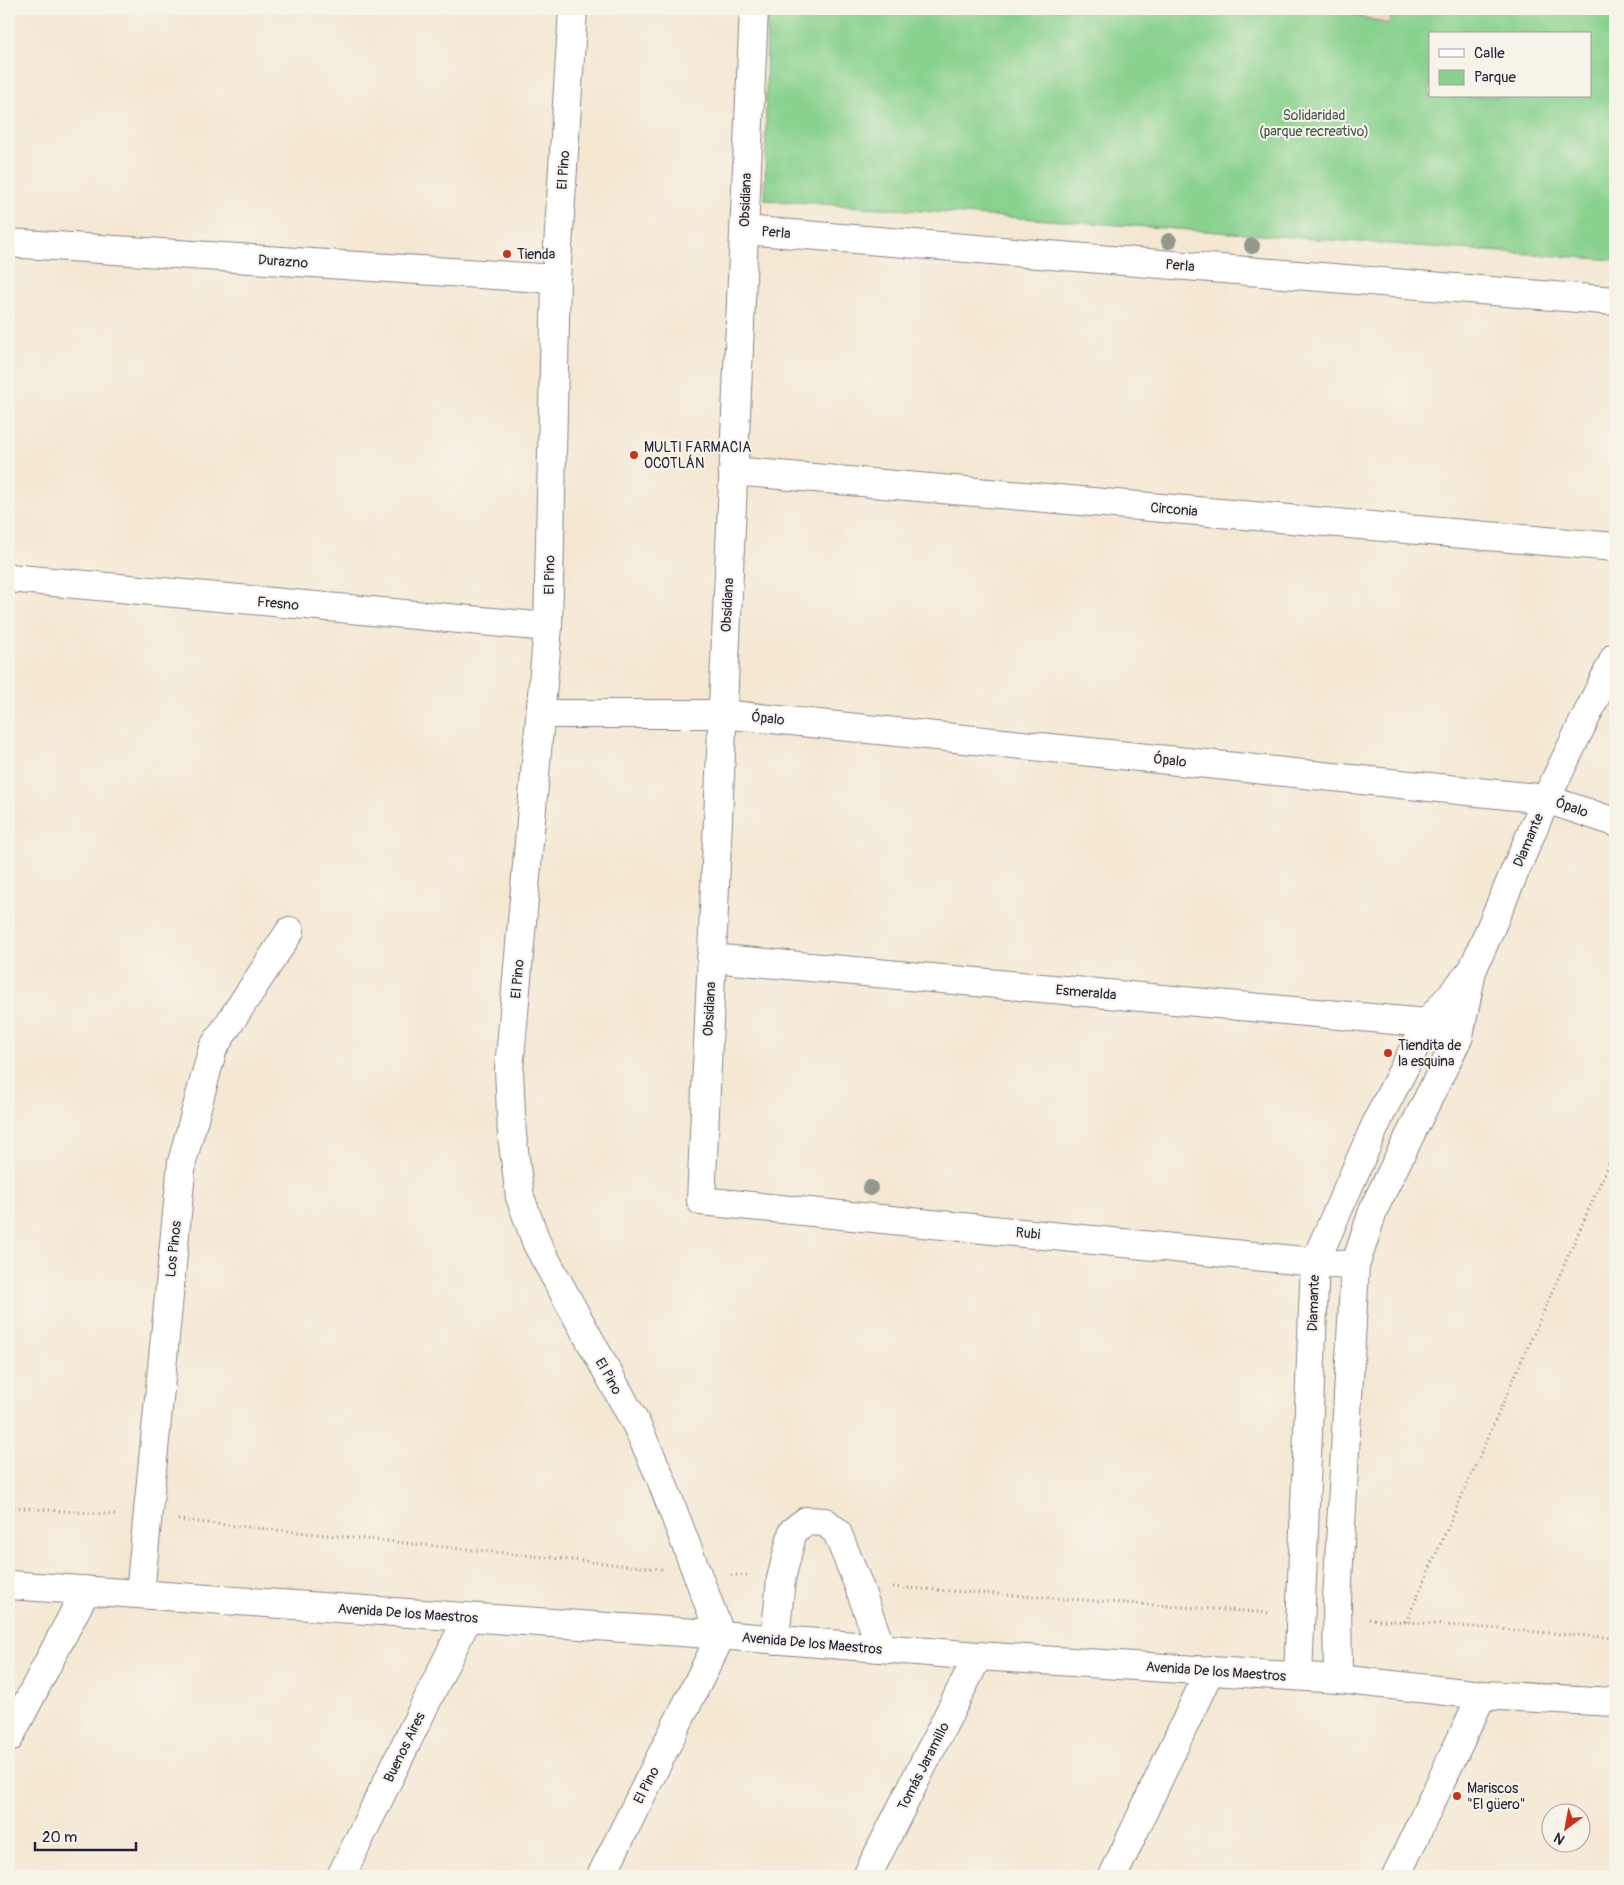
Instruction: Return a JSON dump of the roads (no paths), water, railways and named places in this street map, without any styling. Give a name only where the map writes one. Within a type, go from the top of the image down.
[{"type":"street","name":"El Pino","points":[[573,9],[556,279],[548,627],[508,1069],[512,1136],[520,1196],[537,1244],[636,1424],[659,1474],[721,1636],[600,1876]]},
{"type":"street","name":"Obsidiana","points":[[700,1201],[754,9]]},
{"type":"street","name":"Perla","points":[[744,230],[1615,301]]},
{"type":"street","name":"Durazno","points":[[9,243],[556,279]]},
{"type":"street","name":"Circonia","points":[[733,470],[1615,547]]},
{"type":"street","name":"Fresno","points":[[9,578],[548,627]]},
{"type":"street","name":"Diamante","points":[[1338,1679],[1337,1600],[1355,1266],[1374,1208],[1459,1036],[1472,971],[1546,798],[1615,657]]},
{"type":"street","name":"Ópalo","points":[[540,714],[722,714],[1546,798],[1615,822]]},
{"type":"street","name":"Los Pinos","points":[[140,1594],[182,1162],[213,1048],[290,931]]},
{"type":"street","name":"Esmeralda","points":[[711,958],[1427,1023],[1459,1036]]},
{"type":"street","name":"Diamante","points":[[1298,1676],[1315,1262],[1380,1115],[1427,1023],[1472,971]]},
{"type":"street","name":"Rubi","points":[[700,1201],[1355,1266]]},
{"type":"street","points":[[775,1640],[781,1579],[793,1531],[806,1521],[825,1522],[837,1532],[881,1648]]},
{"type":"street","name":"Avenida De los Maestros","points":[[9,1584],[978,1656],[1338,1679],[1482,1695],[1615,1702]]},
{"type":"street","points":[[9,1738],[86,1590]]},
{"type":"street","name":"Buenos Aires","points":[[340,1876],[468,1617]]},
{"type":"street","name":"Tomás Jaramillo","points":[[868,1876],[978,1656]]},
{"type":"street","points":[[1113,1876],[1210,1670]]},
{"type":"street","points":[[1396,1876],[1482,1695]]},
{"type":"place","name":"Tienda","points":[[507,254]]},
{"type":"place","name":"MULTI FARMACIA OCOTLÁN","points":[[634,455]]},
{"type":"place","name":"Tiendita de la esquina","points":[[1388,1053]]},
{"type":"place","name":"Mariscos \"El güero\"","points":[[1457,1796]]},
{"type":"park label","name":"Solidaridad (parque recreativo)","points":[[1314,124]]}]
